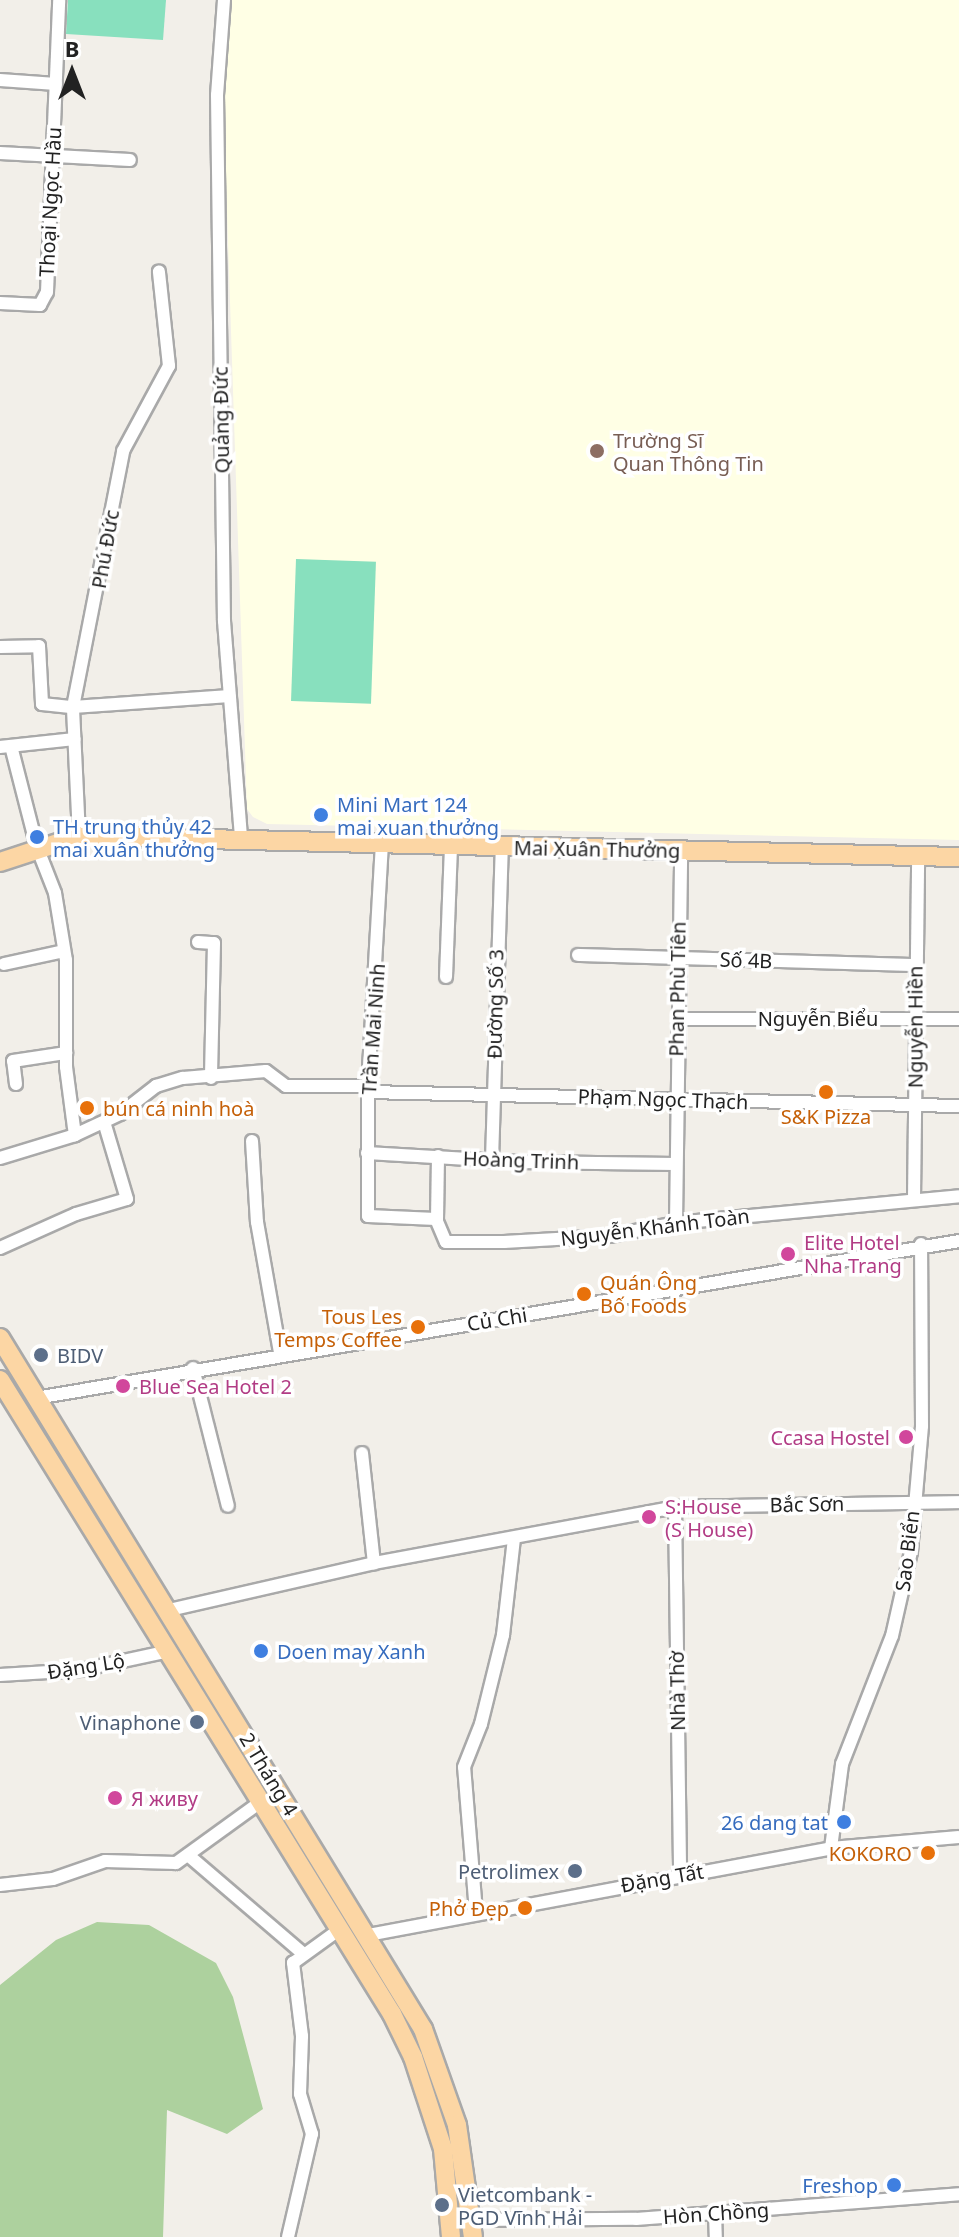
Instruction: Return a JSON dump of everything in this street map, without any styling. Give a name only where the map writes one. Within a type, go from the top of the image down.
[{"type":"main road","name":"Mai Xuân Thưởng","points":[[0,862],[37,847],[79,836],[959,857]]},
{"type":"main road","name":"2 Tháng 4","points":[[0,1338],[423,2029],[451,2103],[473,2228]]},
{"type":"main road","name":"2 Tháng 4","points":[[3,1392],[149,1614],[351,1945],[413,2057],[443,2149],[451,2209],[451,2237]]},
{"type":"main road","points":[[149,1614],[169,1610]]},
{"type":"main road","points":[[351,1945],[368,1935]]},
{"type":"main road","points":[[451,2209],[473,2228]]},
{"type":"street","name":"Thoại Ngọc Hầu","points":[[0,303],[40,305],[47,292],[59,0]]},
{"type":"street","name":"Quảng Đức","points":[[224,0],[217,95],[224,621],[241,839]]},
{"type":"street","points":[[0,80],[56,84]]},
{"type":"street","points":[[0,153],[130,160]]},
{"type":"street","name":"Phú Đức","points":[[79,836],[73,707],[123,451],[169,366],[159,272]]},
{"type":"street","points":[[0,647],[39,646],[42,704],[73,707],[230,696]]},
{"type":"street","points":[[75,739],[6,746],[37,847],[48,867],[64,951],[66,1053],[75,1135]]},
{"type":"street","name":"Trần Mai Ninh","points":[[382,843],[368,1089],[368,1216],[437,1220]]},
{"type":"street","points":[[446,977],[451,846]]},
{"type":"street","name":"Đường Số 3","points":[[492,1160],[502,847]]},
{"type":"street","name":"Phan Phù Tiên","points":[[676,1223],[674,1100],[681,851]]},
{"type":"street","name":"Nguyễn Hiền","points":[[914,1198],[917,1017],[914,965],[918,855]]},
{"type":"street","points":[[198,942],[214,943],[211,1078]]},
{"type":"street","points":[[4,964],[64,951]]},
{"type":"street","name":"Số 4B","points":[[578,955],[914,965]]},
{"type":"street","name":"Nguyễn Biểu","points":[[678,1019],[959,1019]]},
{"type":"street","points":[[16,1084],[13,1061],[66,1053]]},
{"type":"street","points":[[0,1158],[75,1135],[104,1122],[156,1086],[183,1078],[266,1071],[286,1086],[368,1089]]},
{"type":"street","name":"Phạm Ngọc Thạch","points":[[368,1089],[959,1106]]},
{"type":"street","points":[[0,1248],[76,1214],[127,1199],[104,1122]]},
{"type":"street","points":[[252,1141],[257,1222],[280,1353]]},
{"type":"street","name":"Hoàng Trinh","points":[[367,1153],[492,1160],[675,1164]]},
{"type":"street","points":[[437,1220],[438,1156]]},
{"type":"street","name":"Nguyễn Khánh Toàn","points":[[437,1220],[441,1238],[454,1243],[609,1236],[676,1223],[959,1196]]},
{"type":"street","name":"Củ Chi","points":[[36,1398],[280,1353],[921,1244],[959,1241]]},
{"type":"street","name":"Sao Biển","points":[[831,1848],[842,1764],[899,1613],[922,1426],[921,1244]]},
{"type":"street","points":[[193,1368],[228,1506]]},
{"type":"street","points":[[362,1453],[374,1563]]},
{"type":"street","name":"Bắc Sơn","points":[[169,1610],[374,1563],[675,1507],[959,1502]]},
{"type":"street","name":"Nhà Thờ","points":[[675,1507],[680,1874]]},
{"type":"street","points":[[476,1912],[464,1767],[500,1648],[514,1539]]},
{"type":"street","name":"Đặng Lộ","points":[[0,1675],[81,1670],[170,1651]]},
{"type":"street","points":[[0,1885],[53,1879],[105,1861],[162,1865],[188,1855],[262,1801]]},
{"type":"street","name":"Đặng Tất","points":[[368,1935],[476,1912],[831,1848],[959,1837]]},
{"type":"street","points":[[188,1855],[301,1952]]},
{"type":"street","points":[[288,2237],[312,2134],[300,2094],[302,2036],[291,1975],[301,1952],[340,1929]]},
{"type":"street","name":"Hòn Chồng","points":[[473,2228],[715,2214],[959,2194]]},
{"type":"street","points":[[715,2214],[716,2237]]},
{"type":"shaded area","name":"Trường Sĩ Quan Thông Tin","points":[[228,0],[959,0],[959,840],[267,824],[253,817],[247,809],[223,92]]},
{"type":"green space","points":[[68,0],[166,0],[163,40],[66,34]]},
{"type":"green space","points":[[296,559],[376,562],[371,704],[291,701]]},
{"type":"green space","points":[[97,1922],[149,1925],[216,1963],[233,1997],[263,2109],[227,2134],[167,2110],[163,2237],[0,2237],[0,1985],[56,1940]]},
{"type":"place","name":"Trường Sĩ Quan Thông Tin","points":[[597,451]]},
{"type":"place","name":"Mini Mart 124 mai xuan thưởng","points":[[321,815]]},
{"type":"place","name":"TH trung thủy 42 mai xuân thưởng","points":[[37,837]]},
{"type":"place","name":"S&K Pizza","points":[[826,1092]]},
{"type":"place","name":"bún cá ninh hoà","points":[[87,1108]]},
{"type":"place","name":"Elite Hotel Nha Trang","points":[[788,1254]]},
{"type":"place","name":"Quán Ông Bố Foods","points":[[584,1294]]},
{"type":"place","name":"Tous Les Temps Coffee","points":[[418,1327]]},
{"type":"place","name":"BIDV","points":[[41,1355]]},
{"type":"place","name":"Blue Sea Hotel 2","points":[[123,1386]]},
{"type":"place","name":"Ccasa Hostel","points":[[906,1437]]},
{"type":"place","name":"S:House (S House)","points":[[649,1517]]},
{"type":"place","name":"Doen may Xanh","points":[[261,1651]]},
{"type":"place","name":"Vinaphone","points":[[197,1722]]},
{"type":"place","name":"Я живу","points":[[115,1798]]},
{"type":"place","name":"26 dang tat","points":[[844,1822]]},
{"type":"place","name":"KOKORO","points":[[928,1853]]},
{"type":"place","name":"Petrolimex","points":[[575,1871]]},
{"type":"place","name":"Phở Đẹp","points":[[525,1908]]},
{"type":"place","name":"Freshop","points":[[894,2185]]},
{"type":"place","name":"Vietcombank - PGD Vĩnh Hải","points":[[442,2205]]}]
